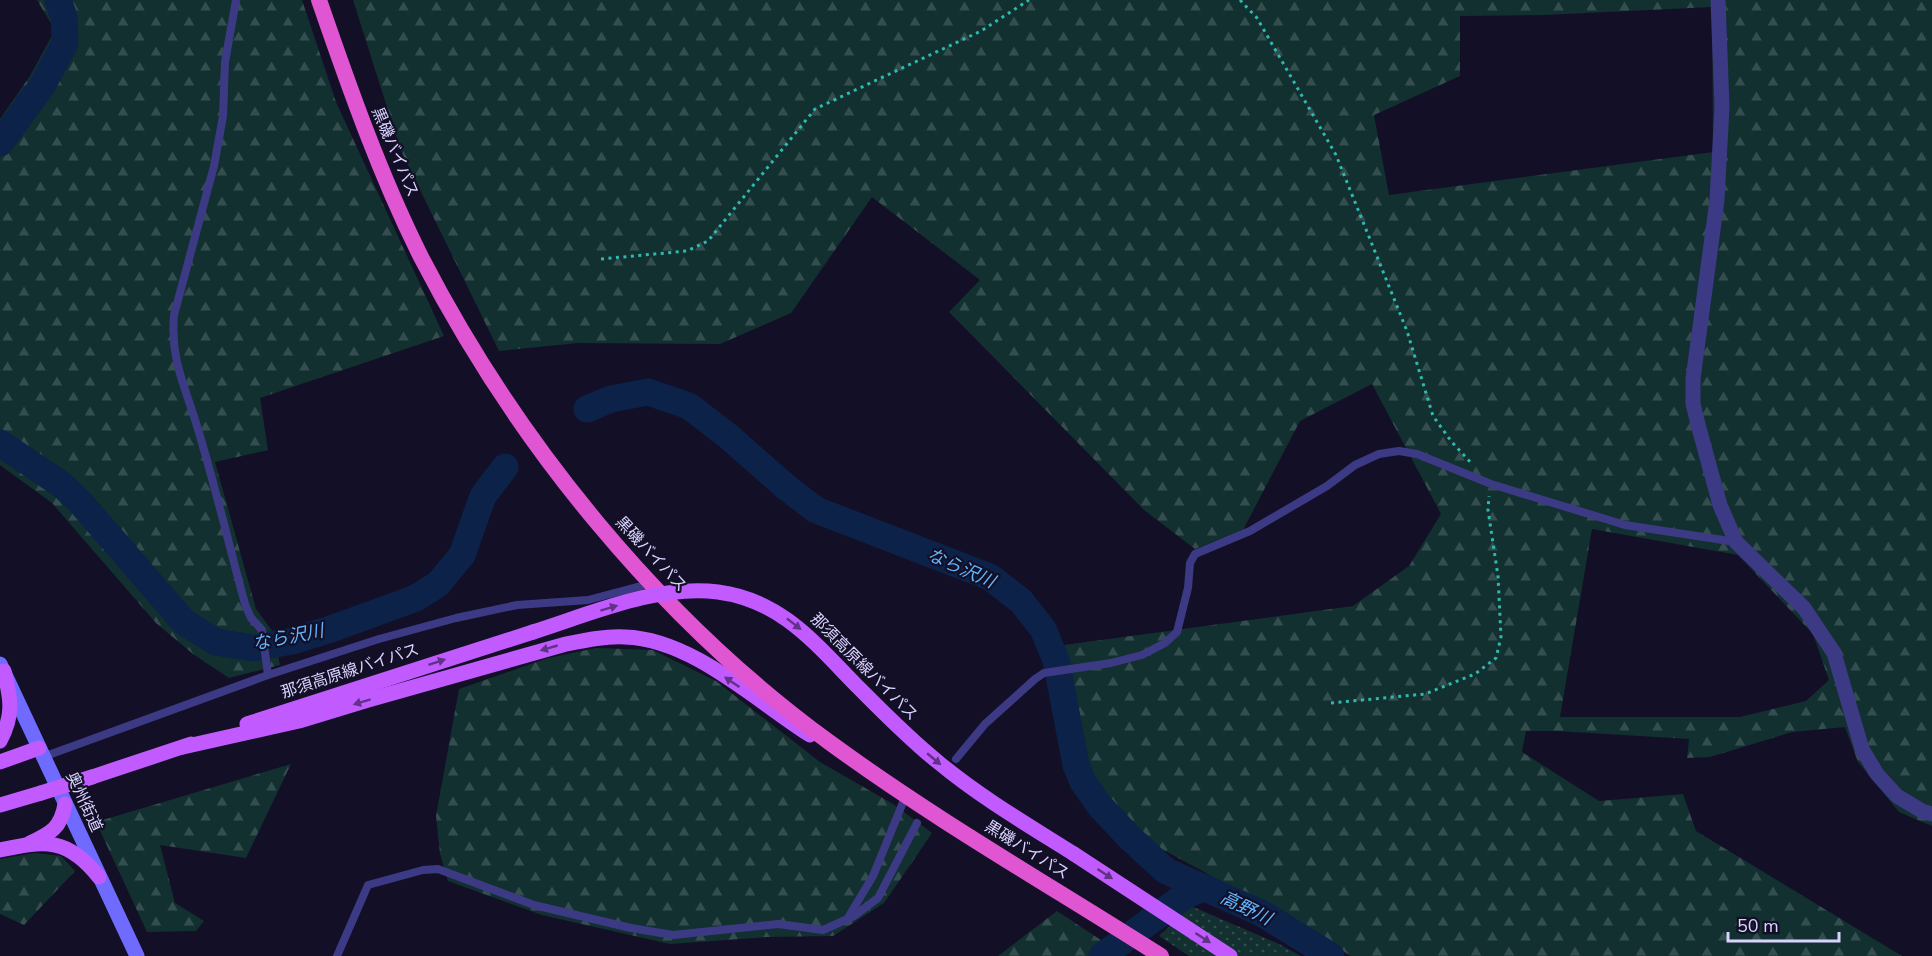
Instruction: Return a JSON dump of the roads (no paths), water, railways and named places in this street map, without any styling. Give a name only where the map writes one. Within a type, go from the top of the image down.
[{"type":"highway","name":"黒磯バイパス","points":[[319,0],[355,102],[393,196],[422,257],[468,341],[545,456],[592,516],[652,583],[703,635],[751,679],[828,741],[906,795],[1155,952]]},
{"type":"main road","name":"那須高原線バイパス","points":[[0,805],[183,747],[302,705],[616,606],[674,592],[698,590],[720,592],[745,598],[791,620],[885,714],[939,763],[998,806],[1230,956]]},
{"type":"main road","name":"那須高原線バイパス","points":[[183,747],[299,721],[566,644],[597,638],[627,637],[651,640],[676,649],[709,666],[802,730],[870,770]]},
{"type":"main road","points":[[0,741],[10,714],[10,698],[2,667]]},
{"type":"main road","name":"奥州街道","points":[[2,667],[137,956]]},
{"type":"main road","points":[[0,762],[41,752]]},
{"type":"main road","points":[[0,850],[27,844],[45,836],[56,828],[63,818],[65,804]]},
{"type":"main road","points":[[27,844],[65,847],[86,861],[99,877]]},
{"type":"street","points":[[1719,0],[1722,107],[1717,200],[1693,379],[1693,404],[1720,505],[1736,542],[1804,608],[1834,653],[1862,748],[1877,774],[1897,796],[1922,811],[1932,814]]},
{"type":"lane","points":[[236,0],[225,62],[223,116],[214,166],[174,315],[172,337],[175,356],[197,425],[245,604],[251,618],[262,630],[268,675]]},
{"type":"lane","points":[[956,759],[985,724],[1035,679],[1044,674],[1111,663],[1142,655],[1165,643],[1177,632],[1188,588],[1190,563],[1195,554],[1251,531],[1327,486],[1355,465],[1379,454],[1399,451],[1417,454],[1491,484],[1625,525],[1736,542]]},
{"type":"lane","points":[[41,752],[379,639],[456,618],[517,605],[588,600],[652,583]]},
{"type":"lane","points":[[847,919],[873,876],[906,795]]},
{"type":"lane","points":[[337,956],[368,885],[431,869],[438,869],[534,906],[673,935],[777,924],[822,930],[847,919],[878,898],[916,823]]},
{"type":"waterway","name":"なら沢川","points":[[0,143],[42,86],[65,43],[64,17],[58,0]]},
{"type":"waterway","name":"なら沢川","points":[[587,409],[611,399],[648,392],[689,406],[816,510],[990,577],[1021,601],[1043,629],[1056,660],[1076,765],[1083,782],[1100,806],[1166,871],[1261,913],[1331,956]]},
{"type":"waterway","name":"なら沢川","points":[[0,443],[62,485],[80,502],[184,622],[216,642],[253,648],[292,641],[331,629],[416,598],[438,584],[462,555],[483,496],[505,467]]},
{"type":"waterway","name":"高野川","points":[[1102,956],[1183,897],[1204,887]]}]
